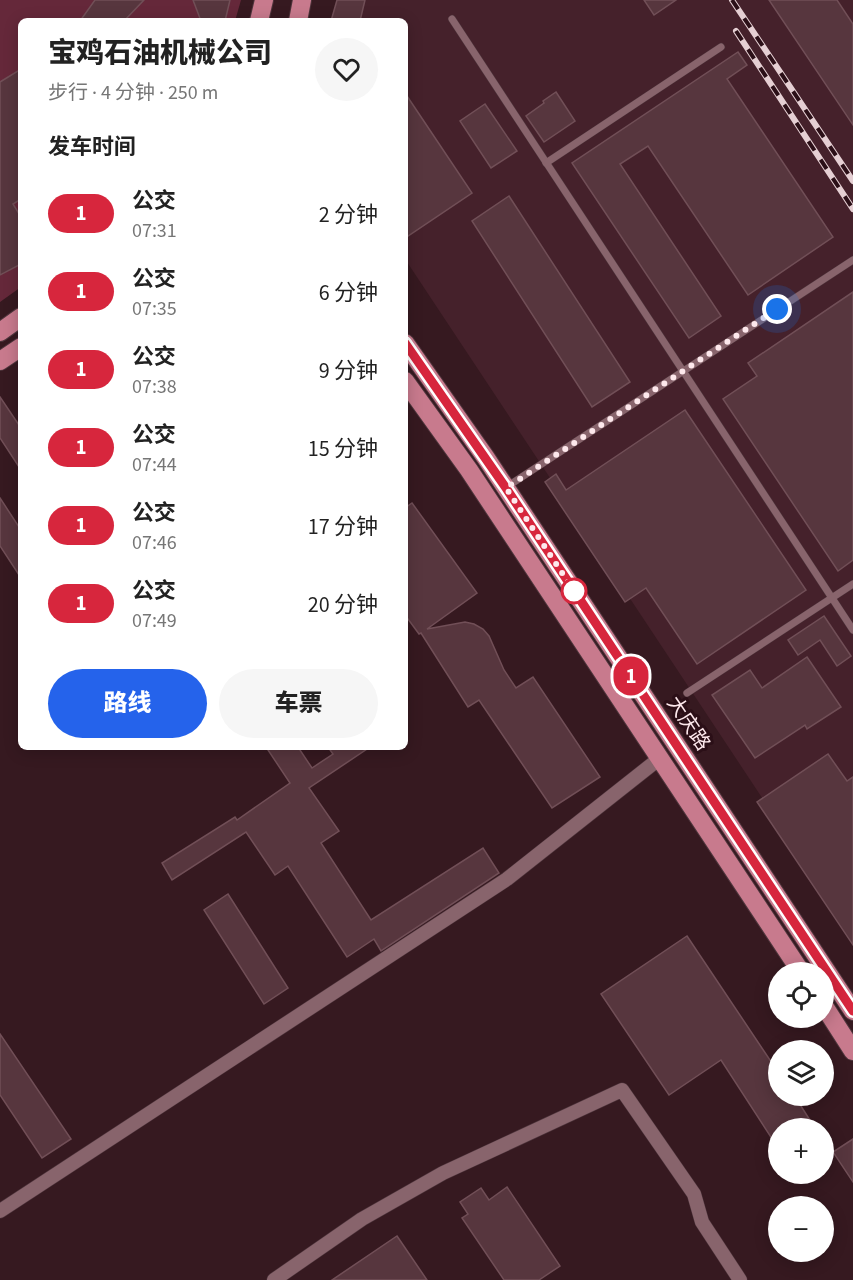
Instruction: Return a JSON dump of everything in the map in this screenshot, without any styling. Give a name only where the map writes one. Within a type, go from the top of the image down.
[{"type":"main road","points":[[260,18],[264,0]]},
{"type":"main road","points":[[299,18],[302,0]]},
{"type":"main road","points":[[0,332],[18,320]]},
{"type":"main road","name":"大庆路","points":[[408,347],[506,488],[853,1011]]},
{"type":"main road","points":[[0,361],[18,349]]},
{"type":"main road","points":[[408,385],[469,470],[794,962]]},
{"type":"main road","points":[[834,1022],[853,1051]]},
{"type":"street","points":[[0,1211],[507,879],[660,758]]},
{"type":"street","points":[[274,1280],[362,1219],[443,1173],[622,1090],[694,1194],[702,1222],[740,1280]]},
{"type":"lane","points":[[452,19],[853,630]]},
{"type":"lane","points":[[546,163],[721,47]]},
{"type":"lane","points":[[506,488],[853,260]]},
{"type":"lane","points":[[687,693],[853,584]]},
{"type":"shaded area","points":[[0,0],[241,0],[236,18],[18,18],[18,289],[0,302]]},
{"type":"shaded area","points":[[338,0],[853,0],[853,935],[408,264],[408,18],[334,18]]},
{"type":"building","points":[[95,0],[144,0],[127,18],[82,18]]},
{"type":"building","points":[[193,0],[230,0],[226,18],[200,18]]},
{"type":"building","points":[[337,0],[365,0],[361,18],[332,18]]},
{"type":"building","points":[[644,0],[676,0],[654,15]]},
{"type":"building","points":[[769,0],[837,0],[853,24],[853,125]]},
{"type":"building","points":[[738,52],[747,65],[727,79],[833,237],[748,295],[648,146],[620,164],[721,316],[689,338],[572,163]]},
{"type":"building","points":[[18,71],[18,201],[13,204],[18,212],[18,266],[0,275],[0,82]]},
{"type":"building","points":[[556,92],[575,121],[544,142],[526,116]]},
{"type":"building","points":[[408,97],[472,193],[408,236]]},
{"type":"building","points":[[485,104],[517,151],[491,168],[460,121]]},
{"type":"building","points":[[509,196],[630,382],[592,407],[472,221]]},
{"type":"building","points":[[853,292],[853,560],[838,571],[723,399],[757,376],[748,363]]},
{"type":"building","points":[[0,397],[18,424],[18,465],[0,438]]},
{"type":"building","points":[[685,410],[806,590],[697,664],[646,588],[625,602],[545,482],[556,474],[566,490]]},
{"type":"building","points":[[0,498],[18,525],[18,573],[0,546]]},
{"type":"building","points":[[412,503],[477,593],[427,629],[465,622],[483,629],[489,636],[504,670],[516,688],[533,677],[600,777],[552,808],[479,700],[468,707],[421,633],[419,634],[408,619],[408,506]]},
{"type":"building","points":[[824,616],[851,656],[837,666],[820,640],[798,655],[788,640]]},
{"type":"building","points":[[807,657],[841,707],[807,729],[805,725],[755,758],[712,695],[750,670],[762,688]]},
{"type":"building","points":[[268,750],[300,750],[312,768],[333,754],[330,750],[366,750],[309,788],[339,831],[321,843],[371,920],[483,848],[499,873],[381,951],[374,939],[347,957],[288,866],[275,875],[246,832],[172,880],[162,863],[235,817],[237,820],[290,783]]},
{"type":"building","points":[[828,754],[847,781],[853,777],[853,945],[757,802]]},
{"type":"building","points":[[228,894],[288,988],[264,1004],[204,910]]},
{"type":"building","points":[[687,936],[768,1057],[768,1106],[801,1106],[809,1118],[768,1118],[768,1133],[721,1060],[669,1095],[601,994]]},
{"type":"building","points":[[0,1034],[71,1139],[42,1158],[0,1095]]},
{"type":"building","points":[[853,1139],[853,1182],[834,1154]]},
{"type":"building","points":[[507,1187],[560,1266],[539,1280],[504,1280],[462,1218],[468,1214],[460,1202],[481,1188],[489,1200]]},
{"type":"building","points":[[397,1236],[427,1280],[332,1280]]},
{"type":"railway","points":[[732,0],[853,181]]},
{"type":"railway","points":[[736,31],[853,209]]},
{"type":"bus line","name":"1","points":[[408,347],[486,458],[853,1011]]},
{"type":"route","points":[[574,591],[506,488],[777,309]]}]
